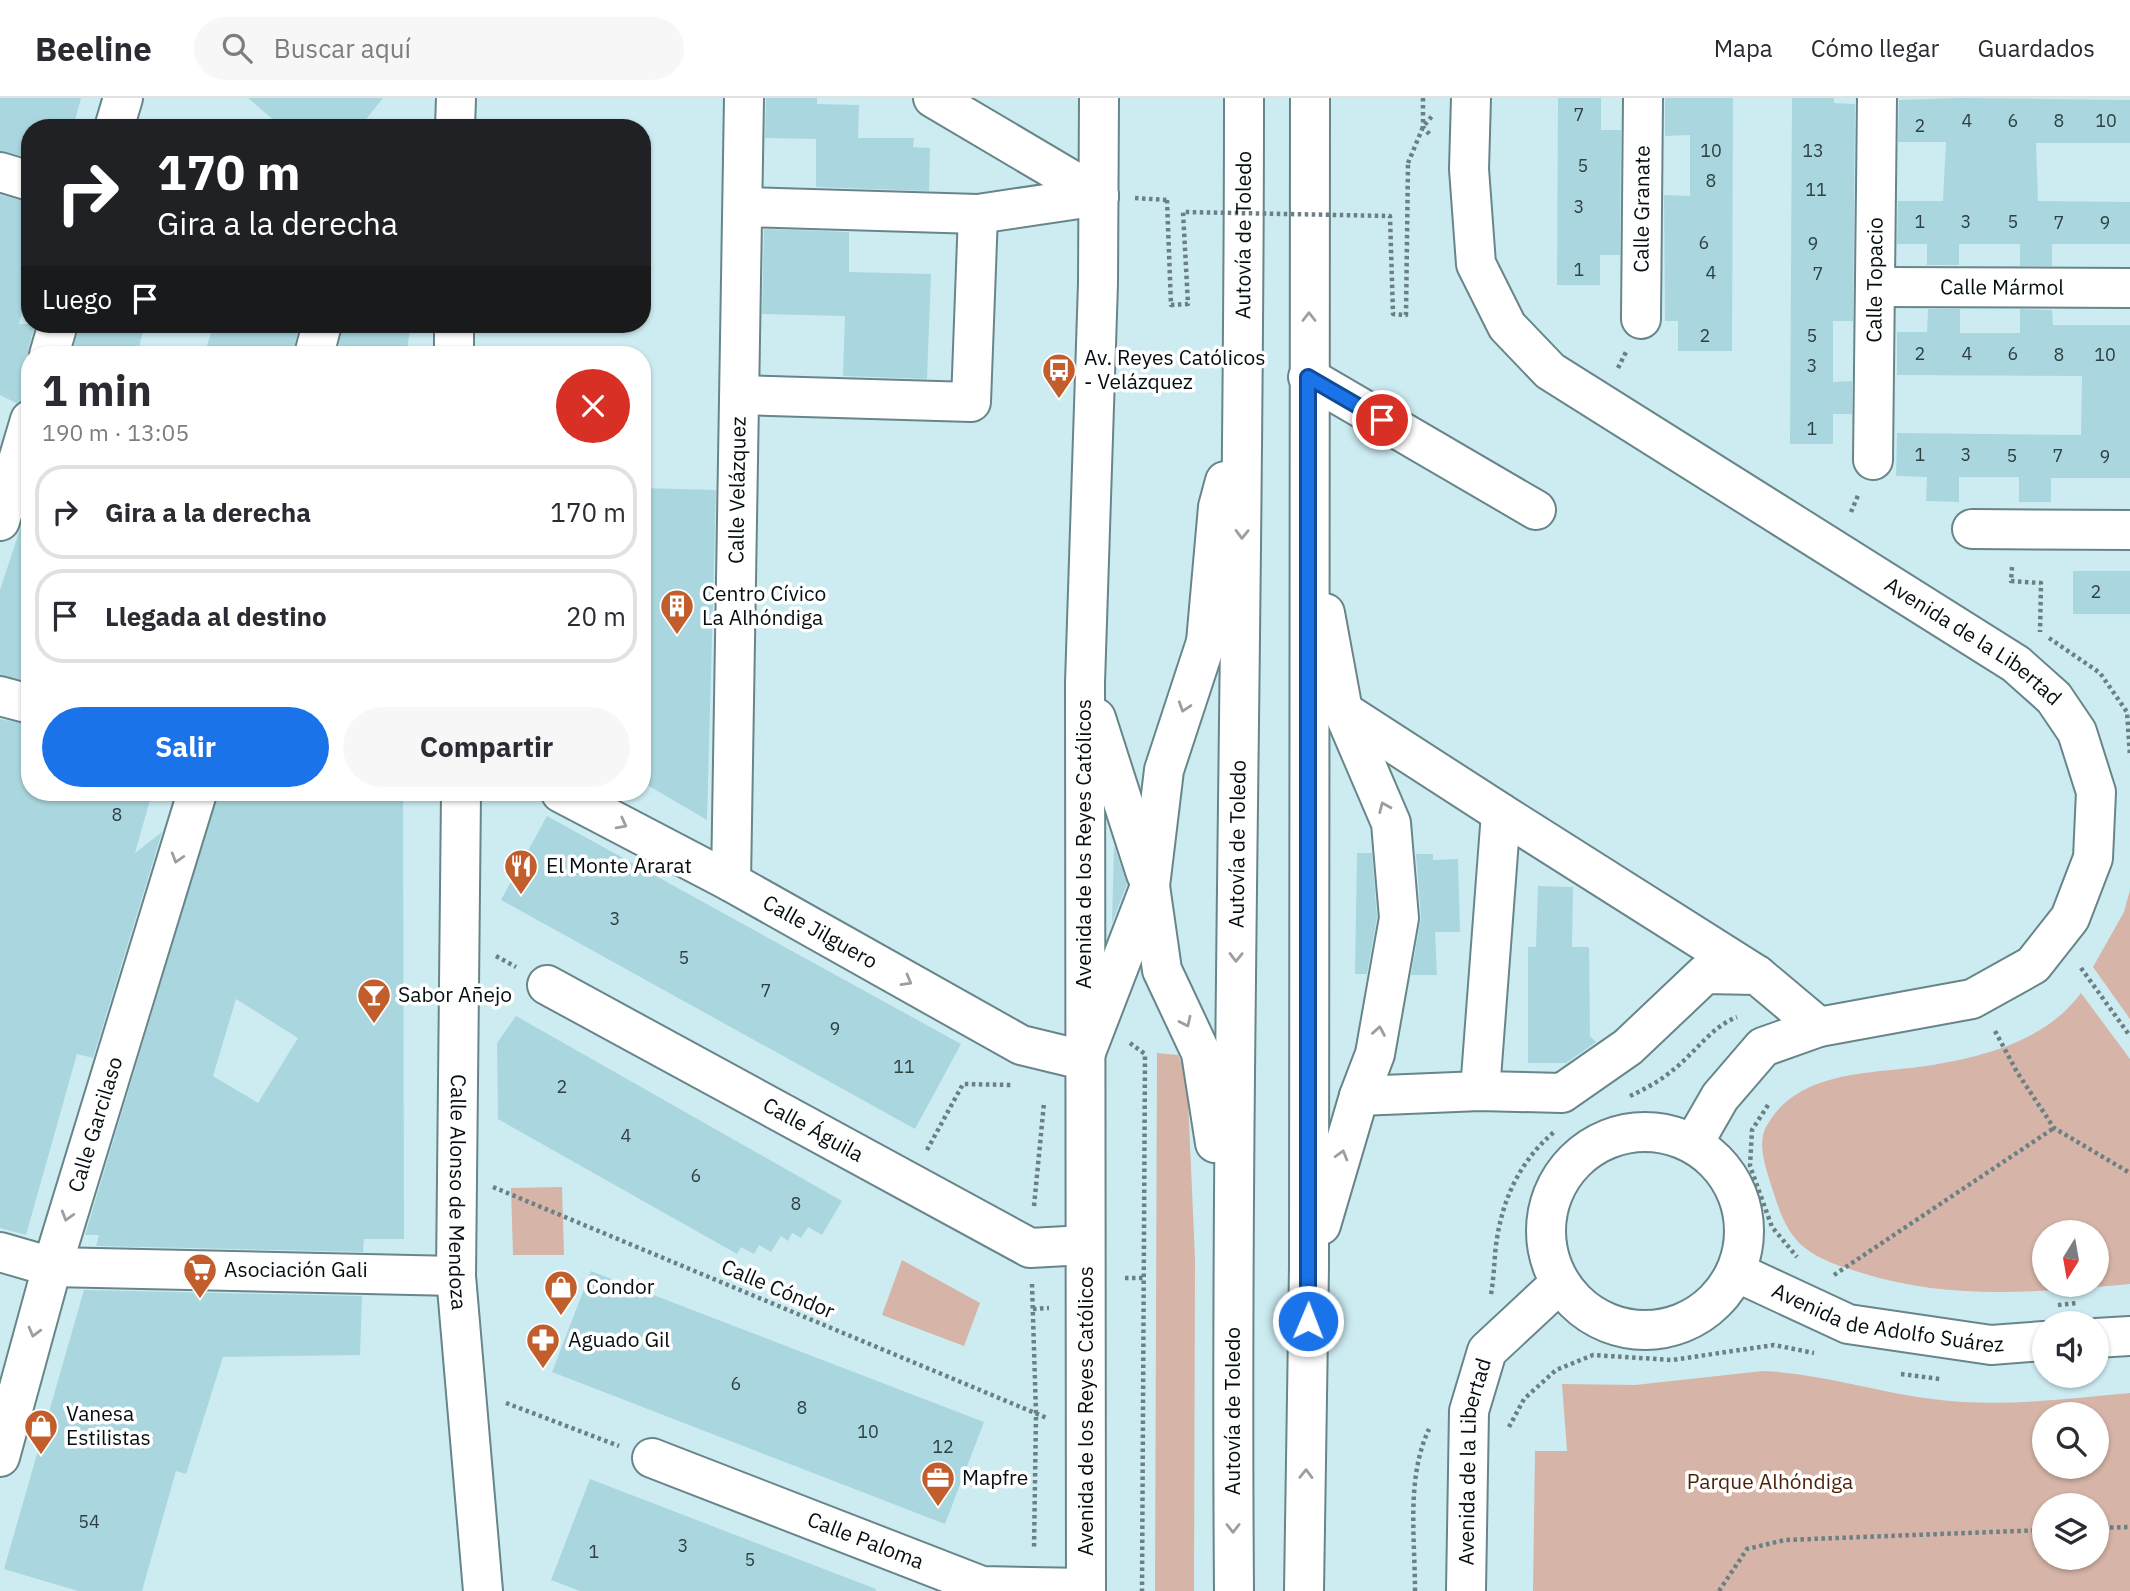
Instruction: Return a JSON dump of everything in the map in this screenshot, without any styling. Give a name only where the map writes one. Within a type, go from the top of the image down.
[{"type":"main road","points":[[117,119],[123,98]]},
{"type":"main road","points":[[456,98],[456,119]]},
{"type":"main road","name":"Calle Velázquez","points":[[731,882],[744,98]]},
{"type":"main road","points":[[933,98],[1099,195]]},
{"type":"main road","name":"Avenida de los Reyes Católicos","points":[[1086,1589],[1083,1060],[1085,683],[1099,195],[1099,98]]},
{"type":"main road","name":"Autovía de Toledo","points":[[1234,1591],[1232,1261],[1244,411],[1244,98]]},
{"type":"main road","points":[[1304,1591],[1309,1268],[1307,512],[1310,98]]},
{"type":"main road","name":"Avenida de la Libertad","points":[[1471,98],[1469,169],[1476,264],[1507,326],[1550,371],[2016,664],[2054,698],[2077,732],[2096,792],[2093,858],[2070,918],[2033,965],[1972,999],[1819,1027],[1763,1047],[1720,1097],[1692,1144]]},
{"type":"main road","name":"Calle Granate","points":[[1641,319],[1643,98]]},
{"type":"main road","name":"Calle Topacio","points":[[1873,460],[1877,98]]},
{"type":"main road","points":[[0,172],[21,178]]},
{"type":"main road","points":[[743,207],[978,214],[1099,195]]},
{"type":"main road","points":[[741,395],[971,402],[978,214]]},
{"type":"main road","name":"Calle Mármol","points":[[1876,287],[2130,288]]},
{"type":"main road","points":[[1308,377],[1536,510]]},
{"type":"main road","points":[[1083,1060],[1150,886],[1164,769],[1206,642],[1218,507],[1244,411]]},
{"type":"main road","points":[[0,521],[21,450]]},
{"type":"main road","points":[[1307,512],[1343,711],[1391,823],[1399,918],[1375,1054],[1359,1096],[1309,1268]]},
{"type":"main road","points":[[1972,529],[2130,530]]},
{"type":"main road","points":[[1085,683],[1150,886],[1162,970],[1201,1054],[1232,1261]]},
{"type":"main road","points":[[0,696],[21,702]]},
{"type":"main road","points":[[1343,711],[1757,975],[1789,999],[1819,1027]]},
{"type":"main road","name":"Calle Garcilaso","points":[[0,1457],[52,1266],[195,801]]},
{"type":"main road","name":"Calle Alonso de Mendoza","points":[[461,801],[456,1276],[483,1591]]},
{"type":"main road","name":"Calle Jilguero","points":[[576,801],[731,882],[1021,1045],[1083,1060]]},
{"type":"main road","points":[[1480,1091],[1501,813]]},
{"type":"main road","points":[[1359,1096],[1480,1091],[1562,1093],[1628,1047],[1705,974],[1757,975]]},
{"type":"main road","name":"Calle Águila","points":[[548,985],[1030,1248],[1085,1245]]},
{"type":"main road","points":[[1634,1132],[1663,1134],[1692,1144],[1726,1172],[1737,1193],[1743,1214],[1744,1243],[1737,1272],[1725,1291],[1709,1308],[1686,1323],[1652,1331],[1621,1328],[1590,1314],[1560,1283],[1546,1247],[1548,1208],[1560,1179],[1581,1154],[1607,1139],[1634,1132]]},
{"type":"main road","points":[[0,1251],[52,1266],[456,1276]]},
{"type":"main road","name":"Avenida de Adolfo Suárez","points":[[1737,1272],[1848,1324],[1991,1345],[2032,1329]]},
{"type":"main road","name":"Avenida de la Libertad","points":[[1466,1591],[1469,1411],[1487,1351],[1560,1283]]},
{"type":"main road","points":[[2109,1327],[2130,1336]]},
{"type":"main road","name":"Calle Paloma","points":[[652,1458],[982,1586],[1086,1589]]},
{"type":"path","points":[[1167,200],[1171,305],[1188,304],[1183,212],[1390,216],[1393,314],[1406,314],[1408,163],[1423,127],[1423,98]]},
{"type":"path","points":[[1423,127],[1436,141]]},
{"type":"path","points":[[1608,362],[1630,376]]},
{"type":"path","points":[[1840,505],[1862,519]]},
{"type":"path","points":[[2014,529],[2011,581],[2041,583],[2040,632]]},
{"type":"path","points":[[2029,625],[2100,673],[2127,712],[2130,756]]},
{"type":"path","points":[[460,935],[548,985]]},
{"type":"path","points":[[2072,976],[2088,956]]},
{"type":"path","points":[[2081,968],[2130,1036]]},
{"type":"path","points":[[1623,1099],[1672,1072],[1726,1021],[1789,999]]},
{"type":"path","points":[[1099,1021],[1145,1054],[1142,1591]]},
{"type":"path","points":[[2005,1024],[1993,1027],[2017,1072],[2054,1128],[2130,1173]]},
{"type":"path","points":[[1772,1098],[1752,1130],[1750,1166],[1772,1227],[1806,1266]]},
{"type":"path","points":[[1844,1282],[1832,1277],[2054,1128]]},
{"type":"path","points":[[1489,1301],[1496,1245],[1510,1189],[1525,1161],[1556,1130]]},
{"type":"path","name":"Calle Cóndor","points":[[457,1171],[1086,1435]]},
{"type":"path","points":[[1802,1350],[1817,1310]]},
{"type":"path","points":[[1508,1439],[1509,1427],[1524,1399],[1556,1370],[1593,1355],[1672,1360],[1774,1345],[1819,1354]]},
{"type":"path","points":[[1892,1373],[1952,1380]]},
{"type":"path","points":[[466,1387],[652,1458]]},
{"type":"path","points":[[1415,1591],[1415,1493],[1419,1455],[1432,1423]]},
{"type":"path","points":[[1415,1493],[1467,1491]]},
{"type":"path","points":[[2109,1528],[2130,1527]]},
{"type":"path","points":[[1719,1591],[1747,1549],[1785,1540],[2032,1530]]},
{"type":"green space","points":[[2130,890],[2130,1019],[2093,967],[2124,912]]},
{"type":"green space","points":[[2081,993],[2130,1059],[2130,1284],[2109,1286],[2109,1220],[2032,1220],[2032,1291],[1962,1291],[1895,1282],[1825,1260],[1799,1243],[1779,1209],[1763,1151],[1766,1127],[1780,1107],[1799,1093],[1820,1083],[1978,1055],[2017,1042],[2052,1022],[2068,1009]]},
{"type":"green space","points":[[1157,1053],[1178,1055],[1187,1075],[1195,1259],[1194,1591],[1155,1591]]},
{"type":"green space","points":[[562,1187],[564,1255],[513,1255],[511,1188]]},
{"type":"green space","points":[[902,1260],[980,1303],[964,1346],[882,1315]]},
{"type":"green space","name":"Parque Alhóndiga","points":[[1763,1371],[1805,1375],[1911,1396],[1957,1402],[2031,1402],[2130,1393],[2130,1591],[1533,1591],[1535,1451],[1567,1451],[1562,1384],[1635,1385]]},
{"type":"building","points":[[0,98],[81,98],[75,119],[21,119],[21,156],[0,151]]},
{"type":"building","points":[[248,98],[383,98],[366,119],[272,119]]},
{"type":"building","points":[[766,98],[817,98],[817,104],[859,105],[858,138],[914,138],[913,147],[930,148],[929,191],[816,187],[816,139],[765,138]]},
{"type":"building","points":[[1558,98],[1601,98],[1601,130],[1621,130],[1620,255],[1600,255],[1600,285],[1557,285]]},
{"type":"building","points":[[1665,98],[1733,98],[1732,351],[1678,351],[1678,321],[1665,321],[1664,195],[1690,196],[1690,135],[1665,136]]},
{"type":"building","points":[[1792,98],[1834,98],[1834,103],[1855,104],[1853,321],[1833,321],[1833,382],[1852,381],[1852,414],[1833,414],[1833,444],[1790,444]]},
{"type":"building","points":[[1899,100],[2130,100],[2130,143],[2036,143],[2038,201],[2130,202],[2130,244],[2052,244],[2052,266],[2020,266],[2020,244],[1959,244],[1959,265],[1927,265],[1927,244],[1897,244],[1898,201],[1943,201],[1946,142],[1898,142]]},
{"type":"building","points":[[0,195],[21,200],[19,324],[21,333],[33,333],[29,346],[21,346],[21,402],[16,403],[0,395]]},
{"type":"building","points":[[764,229],[849,232],[849,272],[931,274],[927,379],[843,376],[845,316],[762,314]]},
{"type":"building","points":[[1928,309],[1960,309],[1960,333],[2020,333],[2020,309],[2052,310],[2053,325],[2130,325],[2130,478],[2051,478],[2051,502],[2019,502],[2019,477],[1959,477],[1959,502],[1926,501],[1927,477],[1896,476],[1897,433],[2081,435],[2082,376],[1897,375],[1897,332],[1927,332]]},
{"type":"building","points":[[77,333],[143,333],[139,346],[74,346]]},
{"type":"building","points":[[211,333],[297,333],[295,346],[207,346]]},
{"type":"building","points":[[341,333],[410,333],[407,346],[339,346]]},
{"type":"building","name":"Centro Cívico La Alhóndiga","points":[[651,488],[716,490],[707,820],[651,787]]},
{"type":"building","points":[[21,526],[21,679],[0,675],[0,590]]},
{"type":"building","points":[[2073,571],[2130,571],[2130,614],[2073,614]]},
{"type":"building","points":[[0,719],[21,723],[21,801],[150,801],[135,853],[162,832],[93,1058],[77,1054],[26,1235],[0,1228]]},
{"type":"building","points":[[216,801],[403,801],[404,1239],[364,1239],[363,1252],[96,1246],[99,1235],[85,1235]],"holes":[[[236,999],[298,1038],[258,1103],[213,1076]]]},
{"type":"building","points":[[547,816],[961,1044],[915,1129],[501,900]]},
{"type":"building","points":[[1114,845],[1127,884],[1112,923]]},
{"type":"building","points":[[1357,853],[1372,853],[1377,917],[1367,974],[1355,974]]},
{"type":"building","points":[[1416,854],[1433,854],[1433,860],[1458,859],[1460,932],[1435,932],[1437,975],[1411,975],[1421,917]]},
{"type":"building","points":[[1538,886],[1573,887],[1572,947],[1589,947],[1590,1036],[1596,1042],[1566,1063],[1528,1063],[1528,947],[1536,947]]},
{"type":"building","points":[[516,1016],[842,1201],[822,1235],[808,1227],[801,1238],[792,1233],[788,1241],[781,1236],[771,1252],[759,1245],[754,1254],[741,1247],[737,1254],[498,1119],[497,1043]]},
{"type":"building","points":[[591,1271],[984,1422],[945,1524],[552,1372]]},
{"type":"building","points":[[84,1290],[362,1296],[360,1355],[223,1357],[186,1474],[176,1471],[142,1591],[78,1591],[4,1569]]},
{"type":"building","points":[[590,1479],[876,1591],[580,1591],[551,1580]]},
{"type":"place","name":"Av. Reyes Católicos - Velázquez","points":[[1059,400]]},
{"type":"place","name":"Centro Cívico La Alhóndiga","points":[[677,636]]},
{"type":"place","name":"El Monte Ararat","points":[[521,896]]},
{"type":"place","name":"Sabor Añejo","points":[[374,1025]]},
{"type":"place","name":"Asociación Gali","points":[[200,1300]]},
{"type":"place","name":"Condor","points":[[561,1317]]},
{"type":"place","name":"Aguado Gil","points":[[543,1370]]},
{"type":"place","name":"Vanesa Estilistas","points":[[41,1456]]},
{"type":"place","name":"Mapfre","points":[[938,1508]]},
{"type":"route","points":[[1308,1321],[1308,377],[1382,420]]}]
